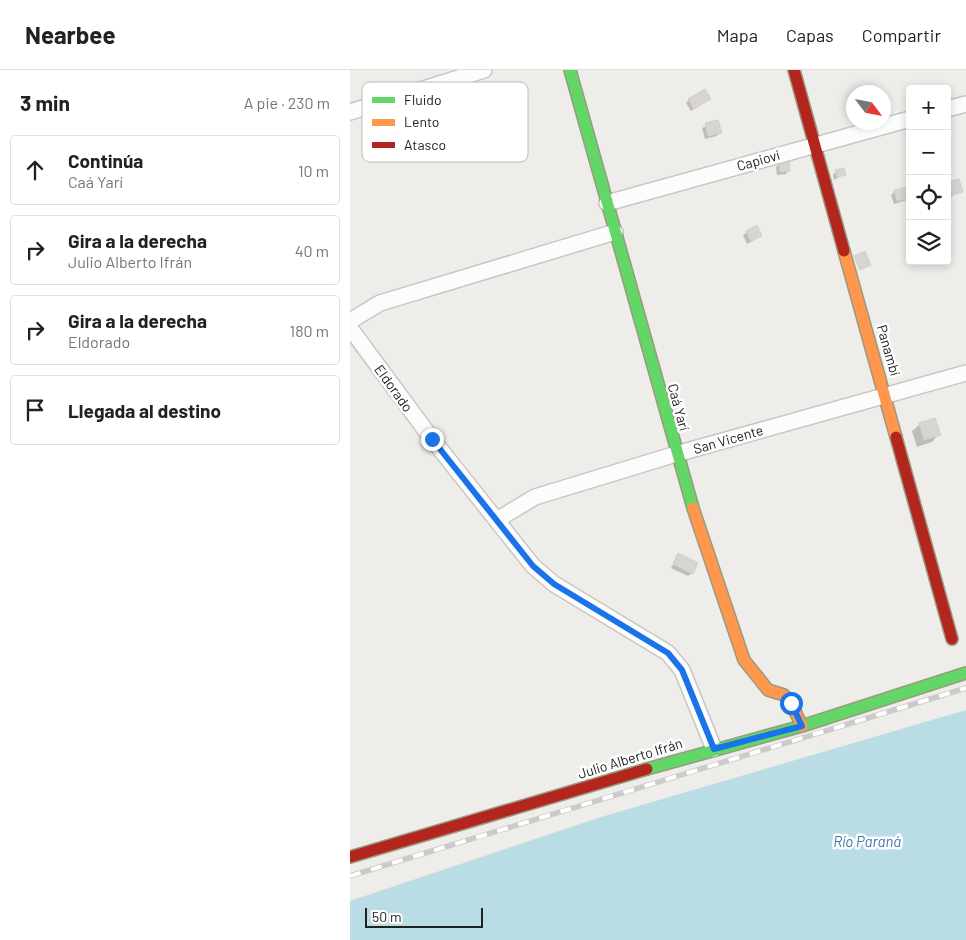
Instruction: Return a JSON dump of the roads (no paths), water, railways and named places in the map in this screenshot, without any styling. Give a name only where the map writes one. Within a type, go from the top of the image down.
[{"type":"street","points":[[446,82],[484,70]]},
{"type":"street","name":"Caá Yarí","points":[[570,70],[676,454],[744,660],[768,690],[784,696],[791,703],[802,726]]},
{"type":"street","name":"Panambí","points":[[794,70],[886,395],[952,639]]},
{"type":"street","points":[[951,108],[966,104]]},
{"type":"street","points":[[350,112],[362,108]]},
{"type":"street","name":"Capioví","points":[[607,203],[906,120]]},
{"type":"street","points":[[350,321],[380,304],[615,232]]},
{"type":"street","name":"Eldorado","points":[[350,328],[432,439],[533,566],[554,584],[668,653],[682,670],[714,749]]},
{"type":"street","name":"San Vicente","points":[[497,520],[535,497],[676,454],[966,372]]},
{"type":"street","name":"Julio Alberto Ifrán","points":[[354,855],[714,749],[802,726],[966,674]]},
{"type":"water","name":"Río Paraná","points":[[966,710],[966,940],[350,940],[350,901],[601,817]]},
{"type":"railway","points":[[350,876],[966,688]]}]
